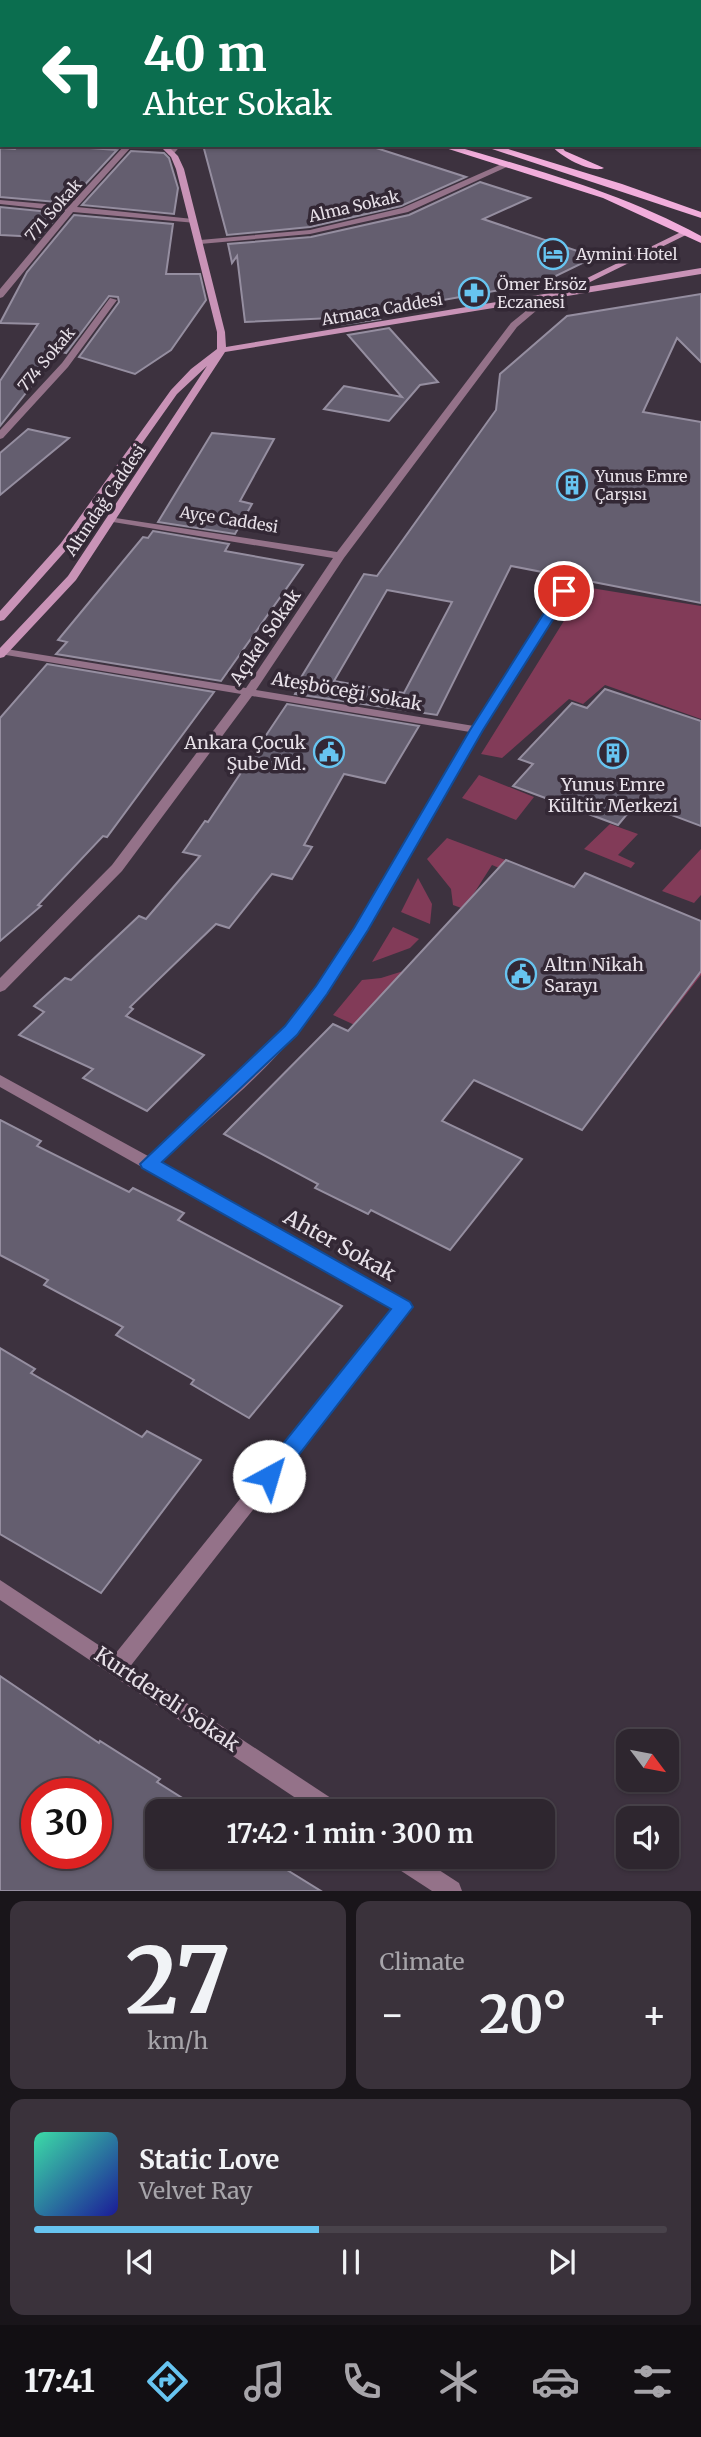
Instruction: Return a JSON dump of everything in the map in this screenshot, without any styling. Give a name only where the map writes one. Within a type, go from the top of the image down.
[{"type":"main road","points":[[446,147],[647,211],[701,240]]},
{"type":"main road","points":[[488,147],[620,186],[701,214]]},
{"type":"main road","points":[[557,147],[571,158],[629,179],[701,214]]},
{"type":"main road","points":[[174,150],[200,242],[221,332],[222,350]]},
{"type":"main road","name":"Atmaca Caddesi","points":[[547,297],[623,265],[688,232]]},
{"type":"main road","name":"Atmaca Caddesi","points":[[222,350],[547,297],[663,275],[701,271]]},
{"type":"main road","name":"Altındağ Caddesi","points":[[1,652],[72,578],[222,350]]},
{"type":"main road","name":"Altındağ Caddesi","points":[[0,618],[65,545],[179,386],[222,350]]},
{"type":"street","name":"771 Sokak","points":[[0,295],[71,209],[128,147]]},
{"type":"street","name":"Alma Sokak","points":[[200,242],[310,232],[405,210],[507,166]]},
{"type":"street","points":[[0,202],[193,221]]},
{"type":"street","name":"Açıkel Sokak","points":[[0,987],[117,869],[249,692],[340,556],[514,326],[547,297]]},
{"type":"street","name":"774 Sokak","points":[[0,436],[65,365],[113,300]]},
{"type":"street","name":"Ayçe Caddesi","points":[[113,519],[340,556]]},
{"type":"street","points":[[149,1164],[261,1061],[291,1031],[309,1007],[360,930],[477,730],[564,591]]},
{"type":"street","name":"Ateşböceği Sokak","points":[[1,652],[477,730]]},
{"type":"street","name":"Ahter Sokak","points":[[0,1080],[404,1307],[118,1666]]},
{"type":"street","name":"Kurtdereli Sokak","points":[[0,1589],[315,1799]]},
{"type":"street","points":[[418,1869],[451,1891]]},
{"type":"shaded area","points":[[585,587],[701,606],[701,719],[605,685],[583,704],[569,699],[502,758],[481,754]]},
{"type":"shaded area","points":[[479,775],[534,797],[516,820],[462,798]]},
{"type":"shaded area","points":[[610,824],[638,834],[618,855],[635,863],[631,868],[584,849]]},
{"type":"shaded area","points":[[447,838],[574,886],[585,873],[687,915],[673,933],[701,944],[701,975],[656,1033],[625,1019],[596,1058],[626,1073],[582,1130],[333,1015],[362,980],[381,978],[616,916],[492,865],[464,909],[453,905],[451,889],[427,859]]},
{"type":"shaded area","points":[[701,849],[701,895],[694,903],[662,891]]},
{"type":"shaded area","points":[[418,878],[432,904],[430,924],[401,912]]},
{"type":"shaded area","points":[[393,927],[419,939],[410,948],[372,962]]},
{"type":"building","points":[[76,147],[117,150],[68,203],[0,197],[0,148]]},
{"type":"building","points":[[204,147],[373,147],[466,177],[401,206],[310,227],[227,235]]},
{"type":"building","points":[[131,151],[164,153],[169,158],[178,188],[174,214],[82,205]]},
{"type":"building","points":[[480,182],[530,198],[483,219],[595,257],[523,292],[511,288],[375,312],[380,319],[340,325],[333,318],[245,322],[237,256],[232,263],[228,244],[311,237],[409,215]]},
{"type":"building","points":[[0,207],[60,213],[40,237],[0,235]]},
{"type":"building","points":[[74,215],[173,224],[166,274],[200,274],[206,300],[171,350],[135,374],[79,357],[119,302],[118,297],[109,296],[66,353],[59,351],[0,426],[0,381],[38,324],[0,323],[27,272]]},
{"type":"building","points":[[701,294],[701,362],[677,338],[643,412],[701,422],[701,603],[511,566],[437,715],[295,694],[297,690],[294,689],[364,574],[377,576],[496,410],[500,374],[567,316]],"holes":[[[387,590],[452,602],[404,693],[334,681]]]},
{"type":"building","points":[[389,328],[438,382],[420,385],[389,421],[324,409],[344,386],[402,397],[348,335]]},
{"type":"building","points":[[28,429],[69,438],[0,495],[0,453]]},
{"type":"building","points":[[212,433],[274,439],[240,501],[252,504],[235,534],[158,522]]},
{"type":"building","points":[[153,531],[229,544],[225,551],[303,565],[221,681],[56,654],[67,642],[58,640],[143,537],[148,538]]},
{"type":"building","points":[[47,664],[214,692],[107,837],[103,836],[38,905],[41,906],[0,941],[0,718]]},
{"type":"building","name":"Yunus Emre Kültür Merkezi","points":[[605,689],[701,721],[701,826],[637,802],[618,825],[513,786],[533,764],[519,759],[572,703],[587,708]]},
{"type":"building","points":[[287,704],[419,726],[385,783],[344,774],[304,845],[312,847],[292,879],[272,874],[229,928],[216,924],[130,1007],[133,1009],[126,1016],[204,1055],[147,1111],[83,1078],[93,1069],[19,1035],[44,1012],[34,1006],[65,978],[71,980],[139,916],[146,919],[200,856],[183,852],[205,821],[208,822]]},
{"type":"building","points":[[506,860],[574,887],[585,873],[701,921],[701,971],[582,1130],[474,1080],[442,1121],[522,1159],[450,1250],[371,1210],[368,1214],[315,1188],[318,1184],[224,1134],[333,1024],[348,1031]]},
{"type":"building","points":[[0,1120],[41,1141],[37,1146],[129,1192],[133,1188],[184,1213],[178,1220],[342,1306],[249,1418],[191,1384],[194,1380],[116,1335],[123,1327],[44,1285],[48,1280],[0,1255]]},
{"type":"building","points":[[0,1348],[35,1369],[31,1373],[142,1437],[147,1431],[201,1460],[101,1593],[0,1534]]},
{"type":"building","points":[[0,1676],[99,1743],[100,1741],[160,1779],[157,1782],[184,1799],[145,1799],[145,1869],[285,1869],[321,1891],[0,1891]]},
{"type":"place","name":"Aymini Hotel","points":[[553,254]]},
{"type":"place","name":"Ömer Ersöz Eczanesi","points":[[474,293]]},
{"type":"place","name":"Yunus Emre Çarşısı","points":[[572,485]]},
{"type":"place","name":"Ankara Çocuk Şube Md.","points":[[329,752]]},
{"type":"place","name":"Yunus Emre Kültür Merkezi","points":[[613,753]]},
{"type":"place","name":"Altın Nikah Sarayı","points":[[521,974]]},
{"type":"route","points":[[269,1476],[404,1307],[149,1164],[291,1031],[322,990],[477,730],[564,591]]}]
